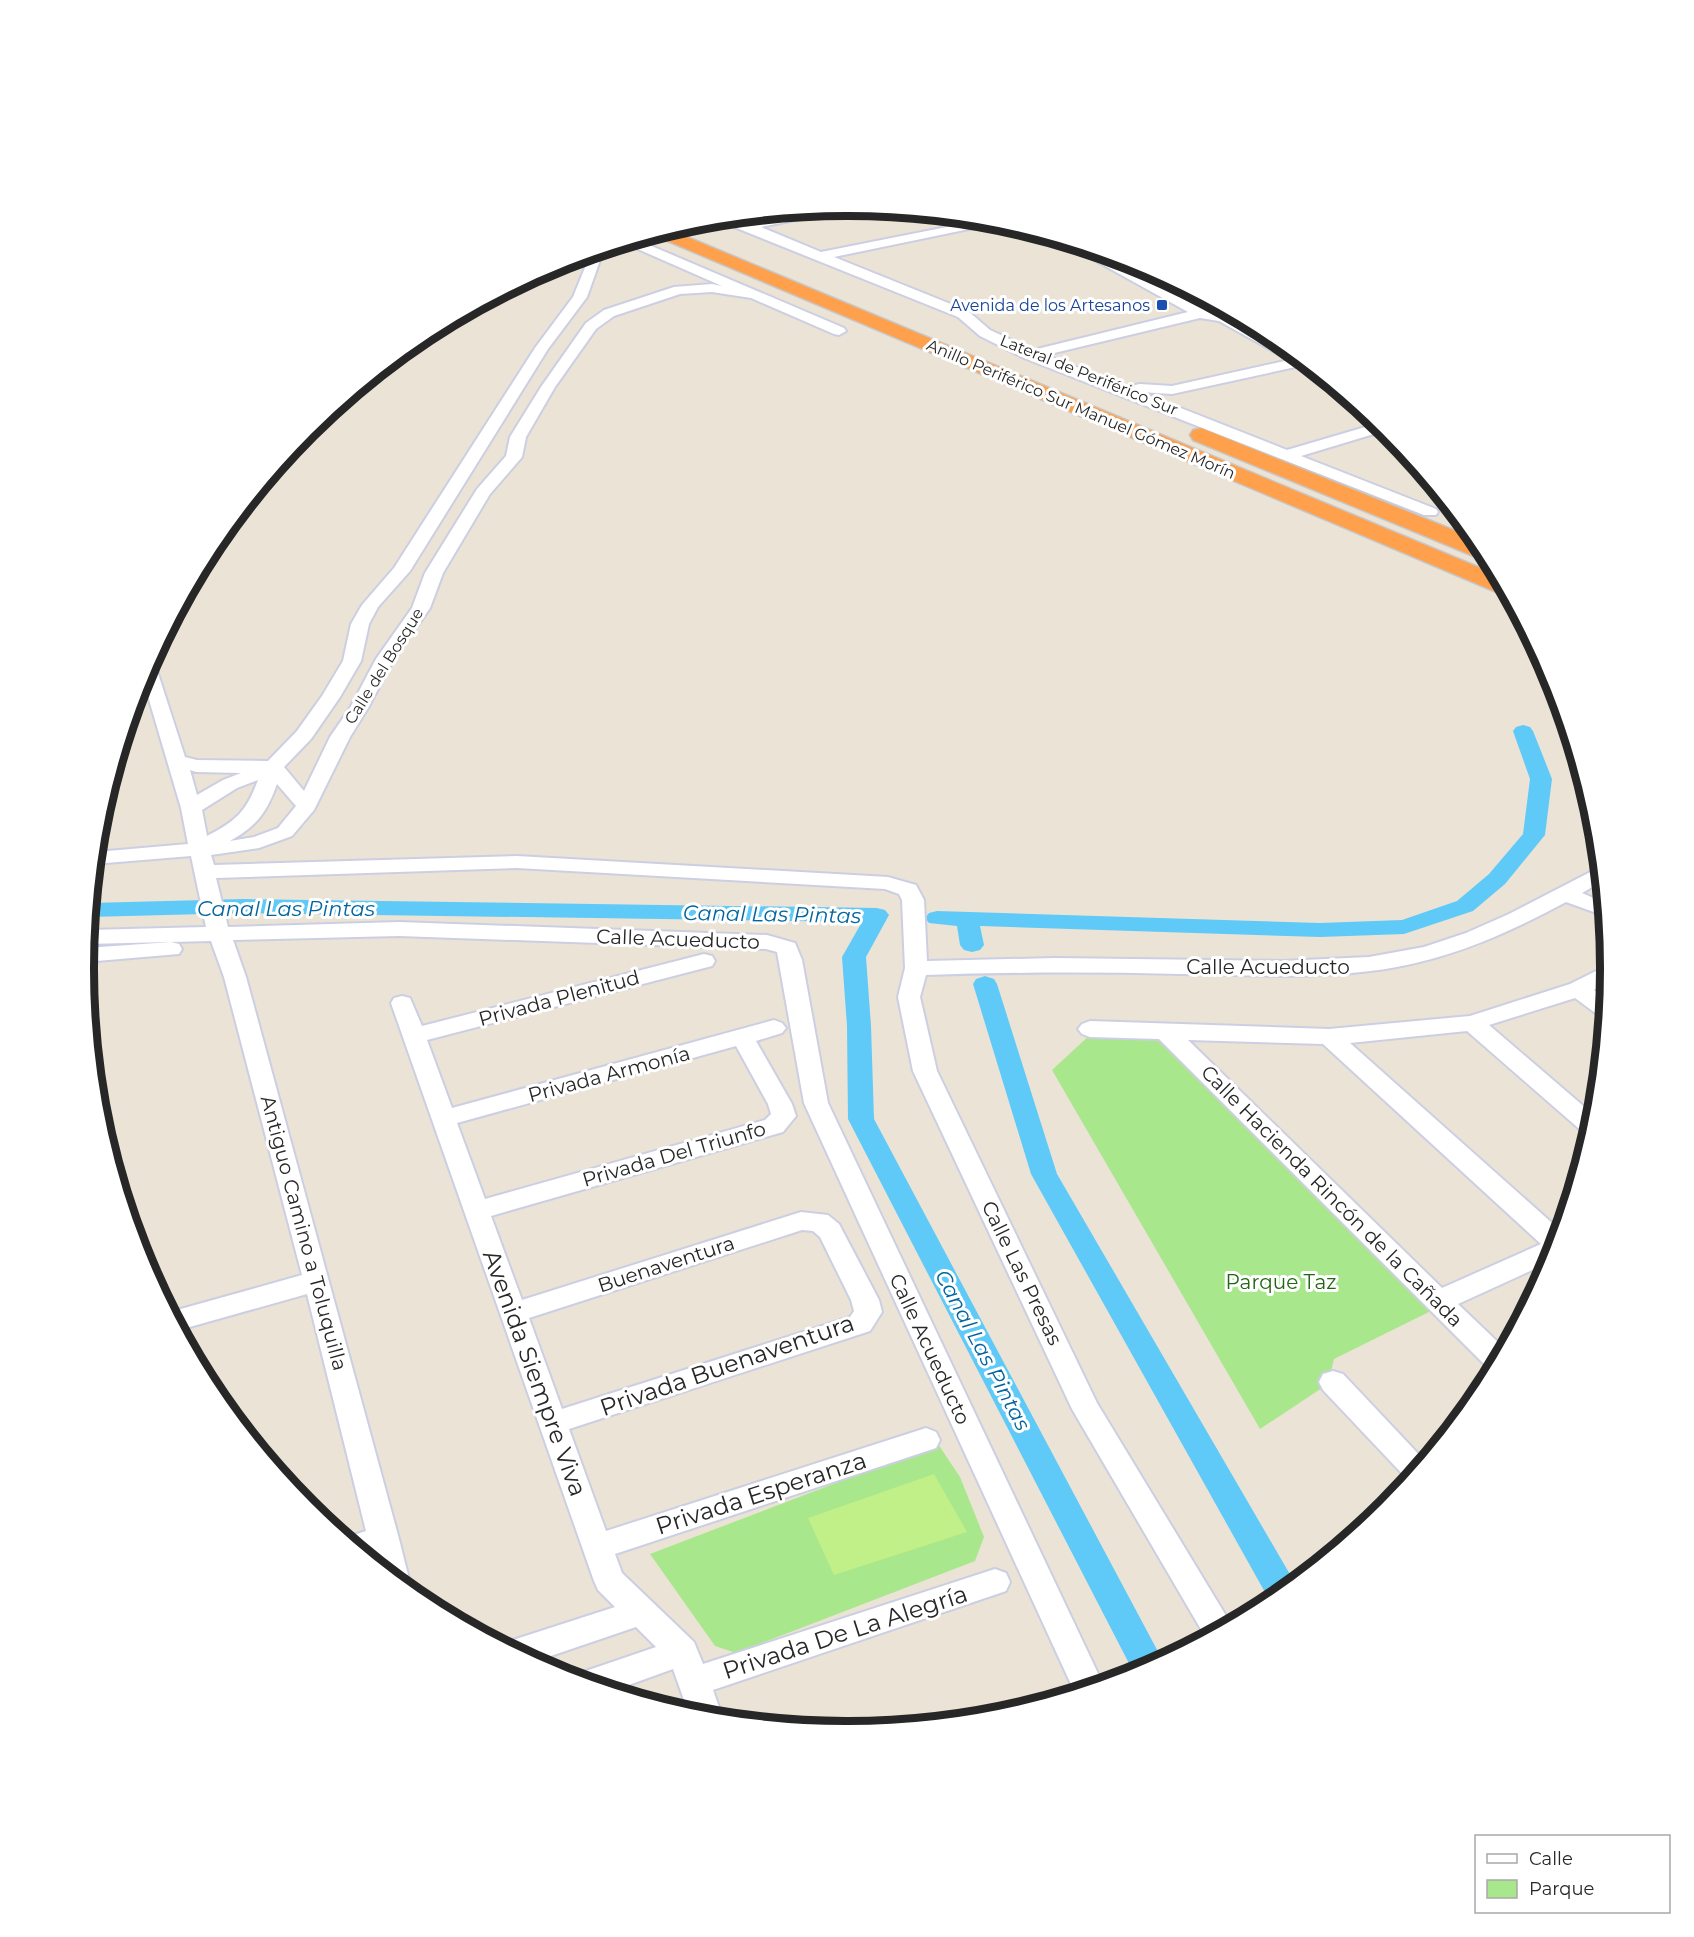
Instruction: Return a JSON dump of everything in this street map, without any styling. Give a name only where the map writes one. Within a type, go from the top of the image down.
[{"type":"highway","name":"Anillo Periférico Sur Manuel Gómez Morín","points":[[701,230],[1029,355],[1268,461],[1470,545]]},
{"type":"highway","name":"Anillo Periférico Sur Manuel Gómez Morín","points":[[671,237],[1493,582]]},
{"type":"highway","points":[[839,331],[1077,407]]},
{"type":"street","points":[[747,226],[785,219]]},
{"type":"street","name":"Lateral de Periférico Sur","points":[[739,224],[963,314],[985,333],[1029,355],[1437,509],[1408,519]]},
{"type":"street","points":[[818,255],[971,226]]},
{"type":"street","points":[[640,246],[839,331]]},
{"type":"street","name":"Calle del Bosque","points":[[191,808],[230,784],[273,767],[304,735],[331,697],[352,661],[360,624],[371,605],[401,571],[542,348],[591,300],[590,267],[594,260]]},
{"type":"street","points":[[1102,261],[1201,314]]},
{"type":"street","name":"Calle del Bosque","points":[[103,857],[230,847],[259,842],[285,832],[307,806],[340,737],[359,708],[385,659],[422,608],[434,573],[483,492],[514,457],[518,437],[548,387],[591,326],[609,313],[679,290],[719,289],[751,294]]},
{"type":"street","points":[[591,300],[621,309]]},
{"type":"street","points":[[1029,355],[1215,313]]},
{"type":"street","points":[[1029,355],[1141,388],[1156,390],[1172,390],[1294,364]]},
{"type":"street","points":[[1268,461],[1372,429]]},
{"type":"street","name":"Antiguo Camino a Toluquilla","points":[[152,680],[191,808],[205,881],[317,1281],[391,1566]]},
{"type":"street","points":[[175,760],[196,766],[273,767],[307,806]]},
{"type":"street","points":[[200,848],[234,830],[258,808],[273,767]]},
{"type":"street","name":"Calle Las Presas","points":[[205,881],[517,862],[888,883],[908,890],[913,900],[916,968],[909,996],[925,1071],[1086,1408],[1215,1624]]},
{"type":"street","name":"Calle Acueducto","points":[[916,968],[1015,964],[1300,970],[1365,966],[1430,953],[1502,928],[1594,877]]},
{"type":"street","points":[[1565,894],[1597,907]]},
{"type":"street","name":"Calle Acueducto","points":[[95,937],[399,929],[767,942],[787,948],[816,1103],[1086,1682]]},
{"type":"street","points":[[95,953],[220,932]]},
{"type":"street","name":"Privada Plenitud","points":[[414,1036],[704,961]]},
{"type":"street","points":[[1090,1029],[1329,1037],[1472,1023],[1588,983],[1599,999]]},
{"type":"street","name":"Avenida Siempre Viva","points":[[402,1004],[609,1581],[683,1652],[703,1708]]},
{"type":"street","points":[[1472,1023],[1584,1119]]},
{"type":"street","name":"Privada Armonía","points":[[444,1119],[774,1028]]},
{"type":"street","name":"Calle Hacienda Rincón de la Cañada","points":[[1166,1032],[1493,1355]]},
{"type":"street","points":[[1329,1037],[1550,1236]]},
{"type":"street","name":"Privada Del Triunfo","points":[[477,1211],[774,1126],[784,1116],[780,1104],[743,1038]]},
{"type":"street","name":"Buenaventura","points":[[513,1313],[801,1221],[819,1222]]},
{"type":"street","name":"Privada Buenaventura","points":[[552,1423],[860,1324],[868,1312],[865,1300],[830,1231],[819,1222]]},
{"type":"street","points":[[1439,1301],[1543,1254]]},
{"type":"street","points":[[181,1319],[317,1281]]},
{"type":"street","points":[[1333,1382],[1411,1467]]},
{"type":"street","name":"Privada Esperanza","points":[[597,1547],[926,1440]]},
{"type":"street","points":[[364,1545],[384,1539]]},
{"type":"street","name":"Privada De La Alegría","points":[[694,1682],[995,1582]]},
{"type":"street","points":[[527,1649],[641,1612]]},
{"type":"street","points":[[601,1680],[683,1652]]},
{"type":"green space","name":"Parque Taz","points":[[1091,1034],[1166,1037],[1437,1308],[1334,1359],[1328,1384],[1260,1429],[1052,1070]]},
{"type":"green space","points":[[938,1444],[960,1477],[984,1537],[975,1561],[736,1653],[715,1646],[650,1554]]},
{"type":"green space","points":[[934,1474],[967,1532],[834,1575],[808,1518]]},
{"type":"waterway","points":[[937,918],[1320,930],[1404,927],[1465,906],[1497,879],[1534,835],[1541,779],[1523,731]]},
{"type":"waterway","name":"Canal Las Pintas","points":[[97,910],[243,906],[877,915],[854,957],[859,1026],[861,1119],[1145,1660]]},
{"type":"waterway","points":[[967,919],[972,945]]},
{"type":"waterway","points":[[985,984],[1044,1174],[1278,1584]]},
{"type":"place","name":"Avenida de los Artesanos","points":[[1162,305]]}]
